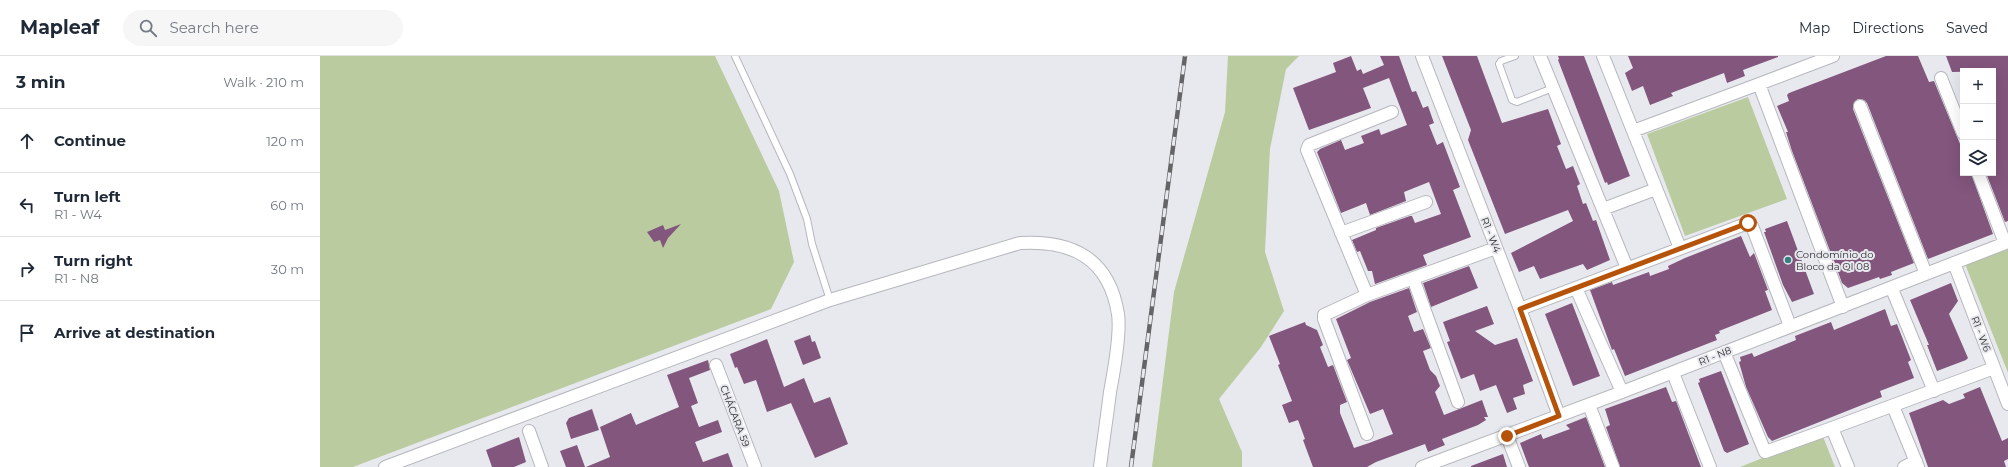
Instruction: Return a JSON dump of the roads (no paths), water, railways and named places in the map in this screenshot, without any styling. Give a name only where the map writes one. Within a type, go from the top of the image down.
[{"type":"street","name":"R1 - W4","points":[[1422,56],[1520,309],[1559,416]]},
{"type":"street","points":[[1540,56],[1627,268]]},
{"type":"street","points":[[1603,56],[1680,248]]},
{"type":"street","points":[[1633,131],[1833,56]]},
{"type":"street","points":[[1942,78],[1960,126]]},
{"type":"street","points":[[1759,84],[1843,307]]},
{"type":"street","points":[[1860,106],[1926,274]]},
{"type":"street","points":[[1367,295],[1307,147],[1392,112]]},
{"type":"street","points":[[1979,176],[2007,243]]},
{"type":"street","points":[[1603,209],[1656,189]]},
{"type":"street","points":[[1341,233],[1426,202]]},
{"type":"street","points":[[1520,309],[1680,248],[1746,224],[1750,224],[1790,326]]},
{"type":"street","points":[[385,467],[830,300],[1020,243],[1042,242],[1064,246],[1079,252],[1092,260],[1106,277],[1113,295],[1118,315],[1116,356],[1100,467]]},
{"type":"street","name":"R1 - N8","points":[[1422,467],[1589,405],[1790,326],[1892,289],[1926,274],[2007,243]]},
{"type":"street","points":[[1367,434],[1324,319],[1324,315],[1367,295],[1496,248]]},
{"type":"street","name":"R1 - W6","points":[[1954,264],[2008,404]]},
{"type":"street","points":[[1412,278],[1458,402]]},
{"type":"street","points":[[1576,288],[1622,392]]},
{"type":"street","points":[[1892,289],[1934,391]]},
{"type":"street","points":[[1724,352],[1765,452],[1994,368]]},
{"type":"street","name":"CHÁCARA 59","points":[[716,365],[755,467]]},
{"type":"street","points":[[1673,372],[1710,467]]},
{"type":"street","points":[[1589,405],[1613,467]]},
{"type":"street","points":[[1893,406],[1917,464],[1904,467]]},
{"type":"street","points":[[1832,428],[1848,467]]},
{"type":"street","points":[[529,431],[542,467]]},
{"type":"street","points":[[1507,436],[1519,467]]},
{"type":"lane","points":[[735,56],[795,186],[807,219],[812,244],[830,300]]},
{"type":"lane","points":[[1515,56],[1501,61],[1499,64],[1512,100],[1517,102],[1553,88]]},
{"type":"railway","points":[[1131,467],[1185,56]]},
{"type":"place","name":"Condomínio do Bloco da QI 08","points":[[1788,260]]}]
